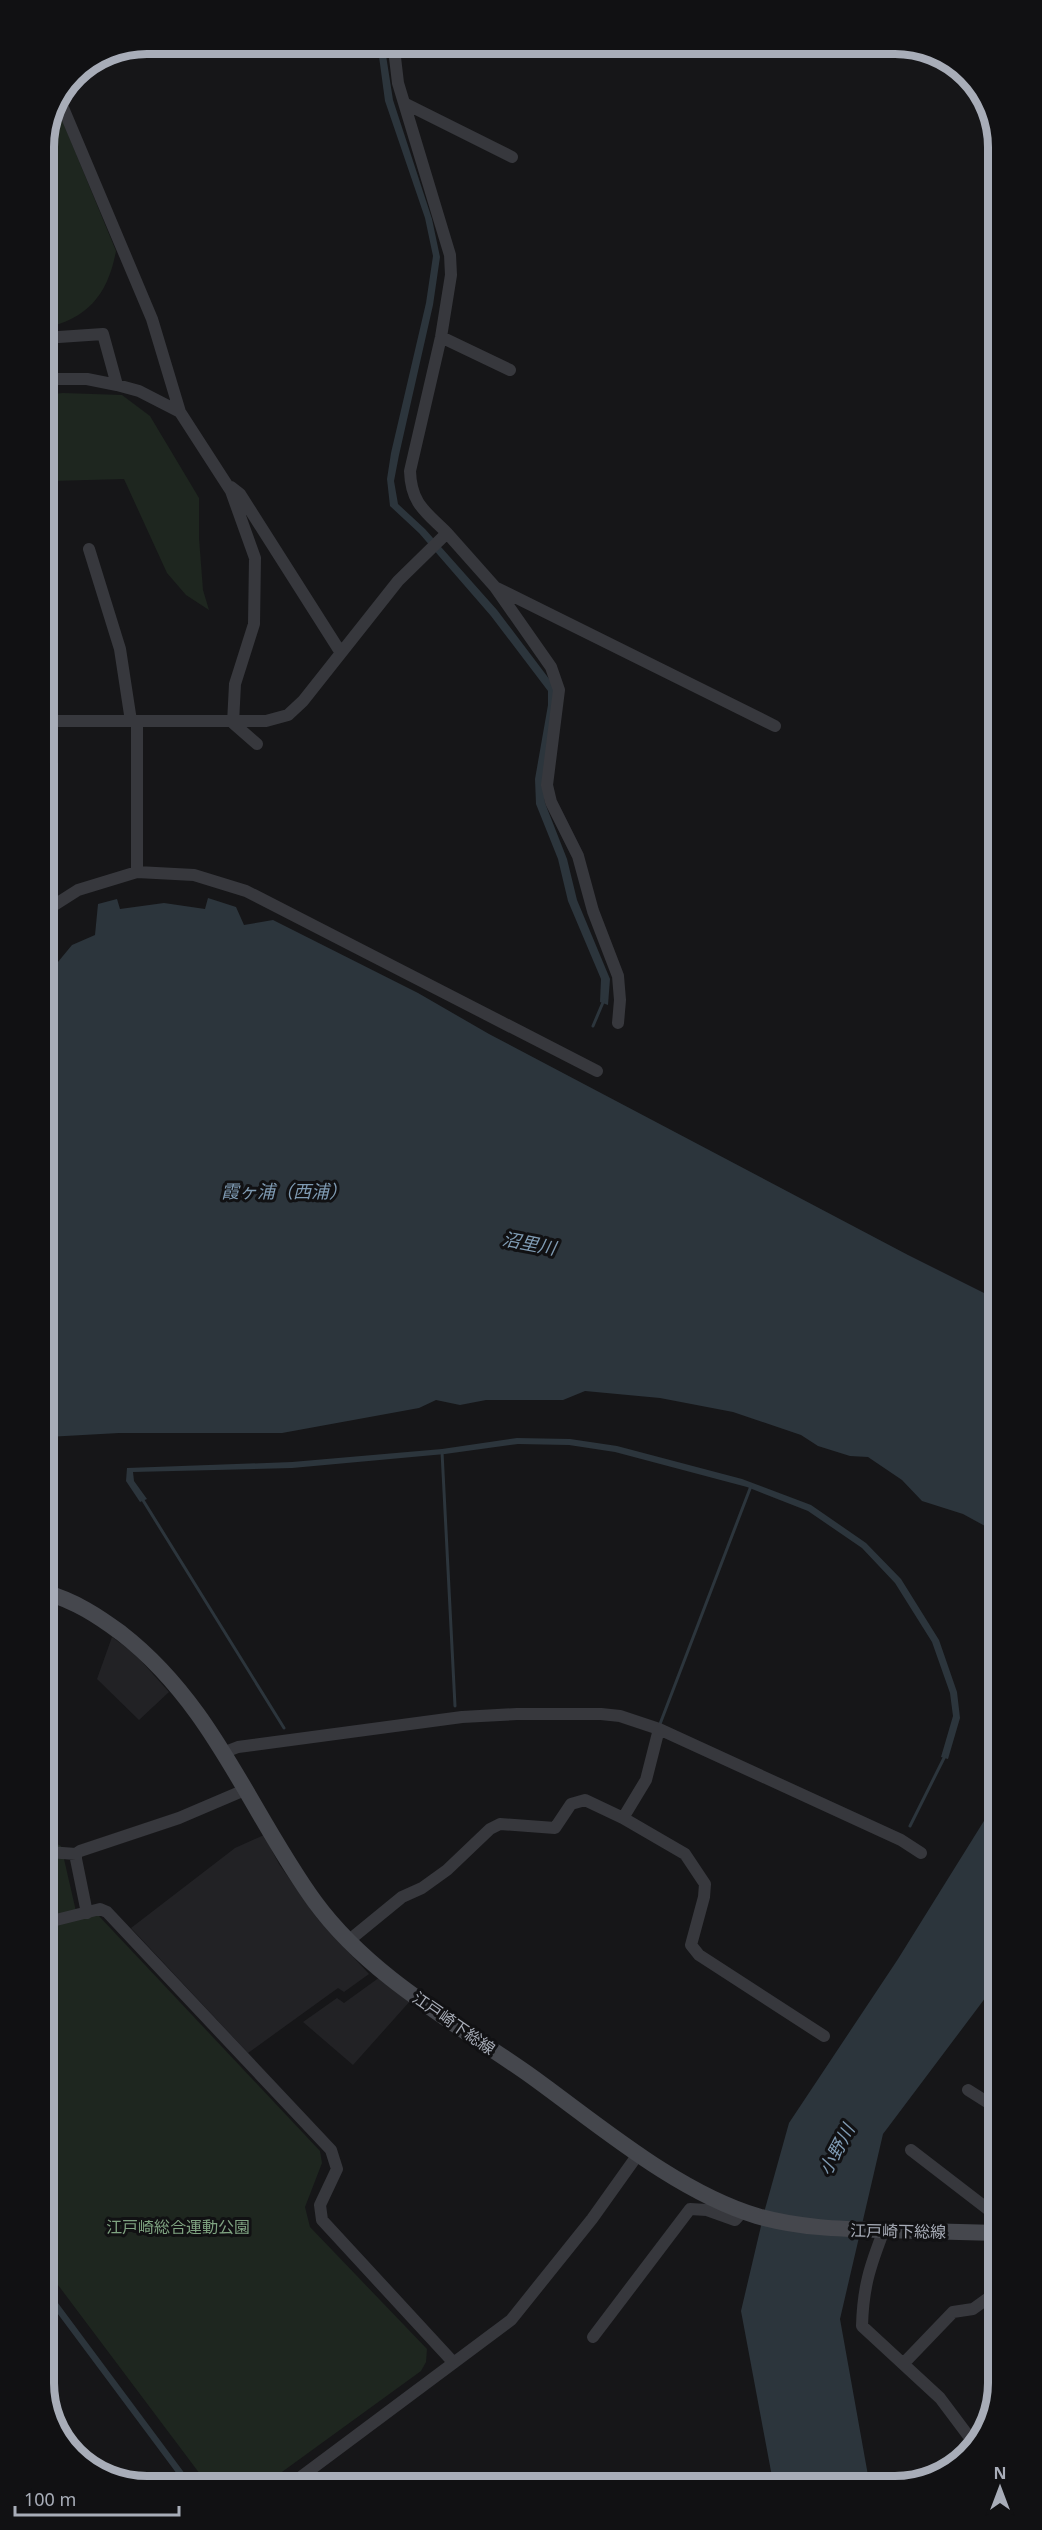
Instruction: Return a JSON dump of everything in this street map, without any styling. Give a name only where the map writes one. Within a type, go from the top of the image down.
[{"type":"main road","name":"江戸崎下総線","points":[[54,1596],[93,1613],[135,1644],[189,1701],[225,1752],[300,1881],[347,1942],[410,1993],[639,2153],[694,2190],[749,2213],[818,2228],[988,2233]]},
{"type":"street","points":[[395,54],[398,83],[450,255],[452,275],[441,337],[410,471],[410,488],[416,503],[447,533],[495,587],[551,667],[559,690],[547,785],[551,802],[578,856],[592,911],[618,976],[620,1000],[618,1023]]},
{"type":"street","points":[[406,104],[512,157]]},
{"type":"street","points":[[63,108],[152,319],[180,412],[227,484],[255,558],[254,624],[235,684],[233,723]]},
{"type":"street","points":[[54,337],[103,333],[117,385]]},
{"type":"street","points":[[441,337],[510,370]]},
{"type":"street","points":[[54,379],[87,379],[117,385],[139,391],[180,412]]},
{"type":"street","points":[[227,484],[240,494],[341,653]]},
{"type":"street","points":[[54,721],[233,723],[266,721],[288,715],[303,701],[398,581],[447,533]]},
{"type":"street","points":[[89,549],[120,649],[134,721],[137,872]]},
{"type":"street","points":[[495,587],[775,726]]},
{"type":"street","points":[[233,723],[257,744]]},
{"type":"street","points":[[54,905],[78,890],[137,872],[194,875],[246,891],[597,1071]]},
{"type":"street","points":[[225,1752],[238,1747],[321,1735],[484,1716],[569,1712],[620,1716],[659,1729],[901,1840],[921,1853]]},
{"type":"street","points":[[623,1818],[646,1780],[659,1729]]},
{"type":"street","points":[[54,1852],[76,1854],[179,1818],[247,1790]]},
{"type":"street","points":[[347,1942],[402,1897],[422,1888],[447,1870],[490,1829],[500,1824],[555,1828],[572,1804],[585,1800],[623,1818],[686,1854],[705,1884],[704,1898],[691,1945],[699,1955],[824,2036]]},
{"type":"street","points":[[76,1854],[87,1913]]},
{"type":"street","points":[[54,1921],[100,1909],[110,1914],[331,2150],[337,2169],[320,2205],[322,2220],[453,2361]]},
{"type":"street","points":[[968,2090],[988,2103]]},
{"type":"street","points":[[911,2150],[988,2209]]},
{"type":"street","points":[[302,2476],[453,2361],[511,2320],[592,2219],[639,2153]]},
{"type":"street","points":[[593,2337],[690,2209],[707,2210],[735,2220],[749,2213]]},
{"type":"street","points":[[880,2230],[862,2295],[862,2326],[940,2398],[970,2438]]},
{"type":"street","points":[[904,2363],[953,2312],[973,2309],[988,2298]]},
{"type":"shaded area","points":[[112,1637],[134,1653],[169,1692],[139,1720],[97,1679]]},
{"type":"shaded area","points":[[264,1835],[279,1864],[317,1918],[369,1974],[344,1992],[338,1988],[248,2053],[131,1928],[235,1848]]},
{"type":"shaded area","points":[[380,1977],[411,2000],[353,2065],[303,2022],[337,1998],[344,2003]]},
{"type":"green space","points":[[60,115],[116,251],[108,280],[94,302],[73,318],[54,325],[54,141]]},
{"type":"green space","points":[[54,394],[122,395],[150,416],[199,498],[203,590],[209,610],[186,595],[167,573],[124,479],[54,481]]},
{"type":"green space","name":"江戸崎総合運動公園","points":[[54,1842],[61,1846],[78,1920],[98,1915],[320,2151],[322,2163],[305,2207],[310,2227],[427,2349],[426,2362],[421,2371],[276,2476],[201,2476],[54,2280]]},
{"type":"water","points":[[379,54],[386,54],[393,100],[432,219],[440,257],[433,305],[394,481],[398,504],[425,529],[497,610],[556,688],[543,780],[545,803],[567,859],[577,900],[610,979],[608,1005],[600,1002],[601,979],[568,901],[558,859],[536,804],[535,779],[548,705],[548,691],[491,616],[419,533],[390,506],[387,479],[391,453],[426,303],[433,256],[425,218],[385,101]]},
{"type":"water","name":"霞ヶ浦（西浦）","points":[[208,898],[236,907],[244,925],[273,920],[418,993],[489,1034],[988,1295],[988,1528],[963,1514],[922,1501],[902,1480],[868,1457],[850,1456],[818,1446],[801,1435],[733,1412],[660,1398],[585,1391],[563,1400],[486,1400],[460,1405],[436,1400],[419,1408],[282,1433],[119,1433],[54,1437],[54,967],[72,945],[95,935],[98,904],[117,899],[120,909],[164,903],[205,909]]},
{"type":"water","points":[[517,1438],[570,1439],[617,1446],[742,1479],[811,1505],[866,1543],[901,1579],[939,1640],[957,1692],[960,1718],[948,1759],[941,1757],[953,1716],[950,1693],[932,1642],[895,1583],[862,1548],[808,1511],[747,1487],[615,1452],[569,1445],[518,1444],[445,1454],[292,1468],[133,1472],[134,1481],[147,1499],[140,1502],[126,1481],[127,1468],[292,1462],[442,1449]]},
{"type":"water","name":"小野川","points":[[988,1814],[988,1994],[883,2134],[840,2319],[868,2476],[772,2476],[741,2311],[765,2209],[789,2123],[898,1959]]},
{"type":"water","points":[[54,2298],[187,2476],[179,2476],[54,2309]]},
{"type":"waterway","points":[[593,1026],[604,1000]]},
{"type":"waterway","points":[[442,1452],[455,1706]]},
{"type":"waterway","points":[[660,1724],[751,1486]]},
{"type":"waterway","points":[[141,1497],[284,1728]]},
{"type":"waterway","points":[[910,1826],[945,1756]]},
{"type":"water label","name":"沼里川","points":[[529,1244]]}]
